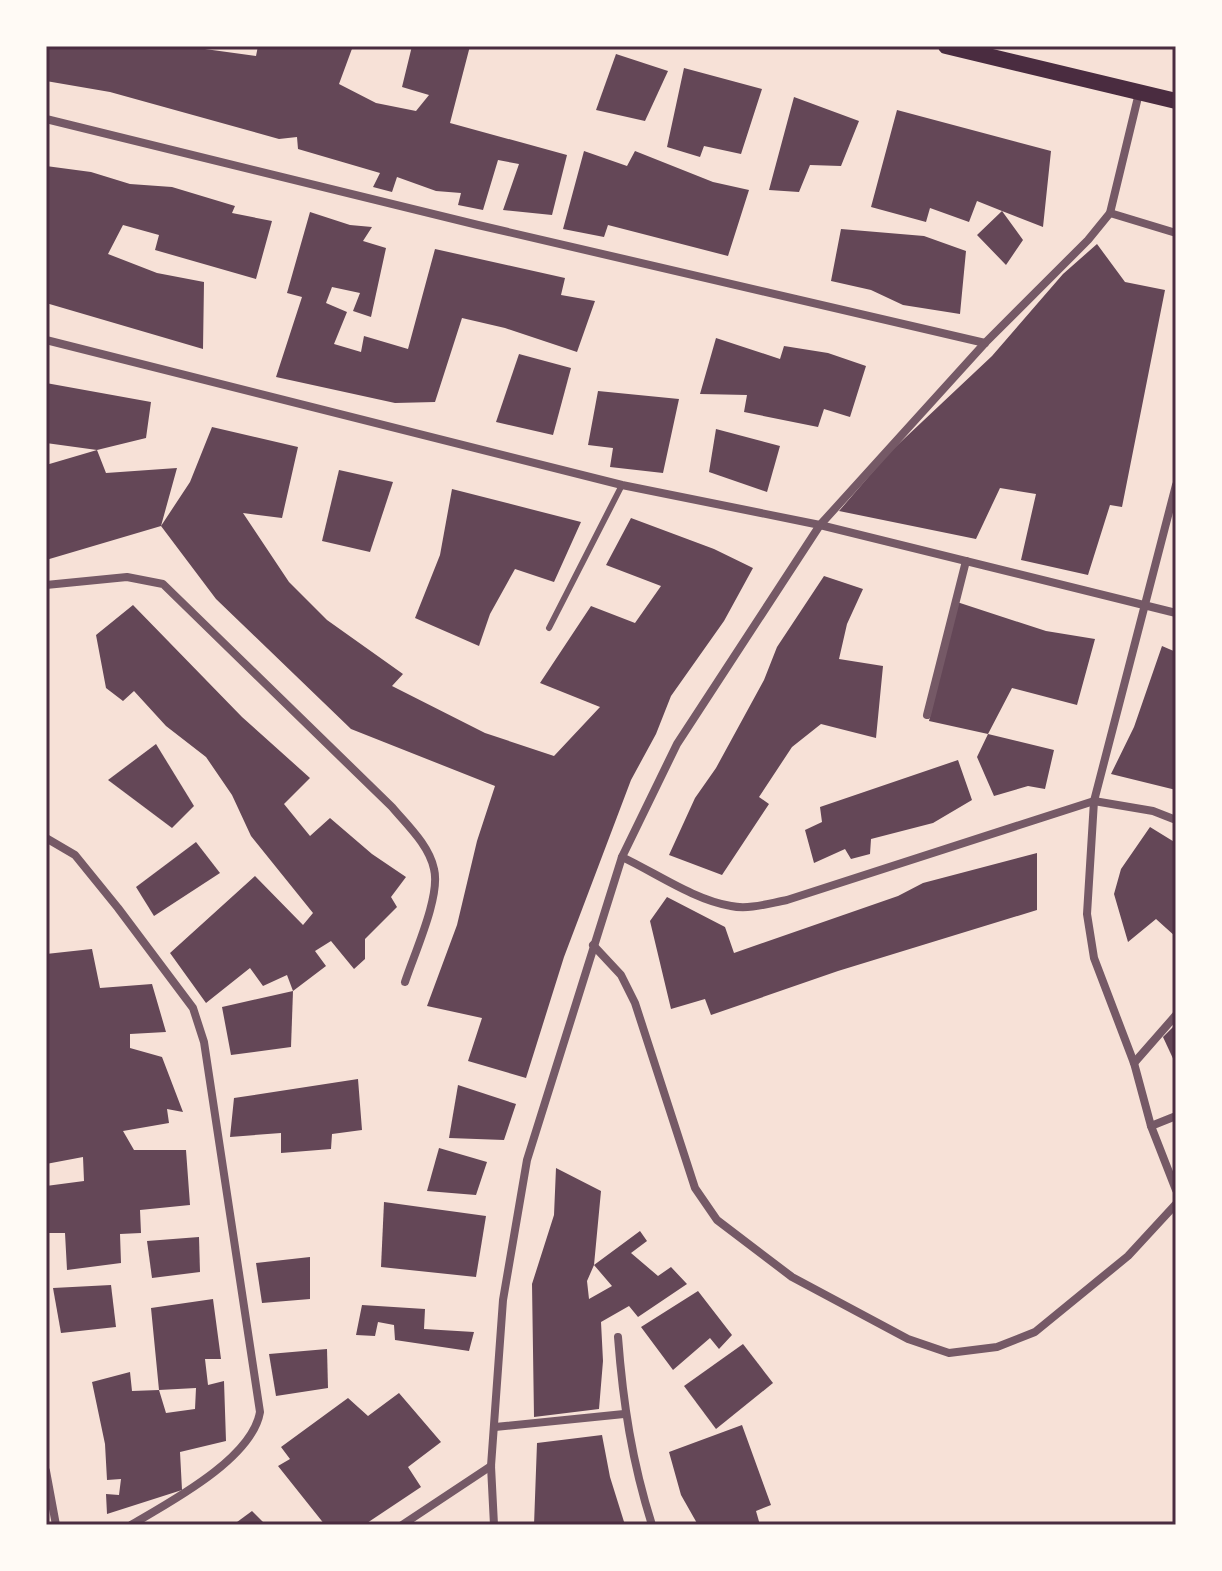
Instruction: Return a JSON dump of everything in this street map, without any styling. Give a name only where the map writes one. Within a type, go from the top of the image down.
[{"type":"main road","points":[[946,46],[1176,101]]},
{"type":"street","points":[[494,1525],[491,1466],[503,1300],[527,1160],[622,857],[677,744],[820,525],[985,343],[1088,240],[1110,213],[1139,93]]},
{"type":"street","points":[[46,119],[478,225],[985,343]]},
{"type":"street","points":[[1110,213],[1176,233]]},
{"type":"street","points":[[46,340],[622,485],[820,525],[1176,613]]},
{"type":"street","points":[[1176,485],[1094,801],[1087,914],[1089,938],[1134,1063],[1151,1126],[1176,1190]]},
{"type":"street","points":[[927,715],[966,561]]},
{"type":"street","points":[[46,585],[127,577],[163,584],[392,807],[421,841],[434,867],[436,885],[405,982]]},
{"type":"street","points":[[622,857],[712,900],[733,907],[754,906],[787,900],[1094,801],[1153,811],[1176,820]]},
{"type":"street","points":[[46,838],[75,855],[193,1008],[204,1042],[260,1412],[258,1426],[232,1456],[131,1525]]},
{"type":"street","points":[[593,945],[621,975],[635,1003],[695,1188],[717,1220],[792,1277],[908,1339],[949,1353],[997,1347],[1035,1332],[1128,1256],[1176,1204]]},
{"type":"street","points":[[1134,1063],[1176,1015]]},
{"type":"street","points":[[1151,1126],[1176,1116]]},
{"type":"street","points":[[618,1337],[624,1414],[637,1476],[652,1525]]},
{"type":"street","points":[[495,1427],[624,1414]]},
{"type":"street","points":[[402,1525],[491,1466]]},
{"type":"street","points":[[46,1471],[56,1525]]},
{"type":"lane","points":[[549,628],[622,485]]},
{"type":"building","points":[[46,46],[206,46],[205,49],[256,56],[258,46],[353,46],[339,84],[376,103],[416,111],[429,95],[402,87],[412,46],[470,46],[450,123],[567,155],[552,215],[503,210],[519,164],[498,160],[483,210],[458,205],[461,193],[436,191],[397,177],[392,192],[373,187],[380,173],[298,149],[297,137],[279,139],[110,92],[46,81]]},
{"type":"building","points":[[616,54],[668,71],[645,121],[596,110]]},
{"type":"building","points":[[684,68],[762,89],[741,154],[704,146],[700,157],[667,147]]},
{"type":"building","points":[[794,97],[859,121],[841,166],[810,165],[799,192],[769,190]]},
{"type":"building","points":[[897,110],[1051,151],[1043,227],[977,201],[969,222],[930,208],[926,222],[871,207]]},
{"type":"building","points":[[584,151],[627,166],[635,151],[713,182],[749,190],[728,256],[608,225],[604,237],[563,229]]},
{"type":"building","points":[[46,166],[91,172],[130,184],[172,187],[235,206],[232,213],[272,221],[256,279],[155,250],[159,235],[123,225],[108,254],[157,273],[204,282],[203,349],[46,303]]},
{"type":"building","points":[[1002,211],[1023,240],[1006,265],[977,235]]},
{"type":"building","points":[[310,212],[350,225],[372,227],[363,241],[386,248],[371,317],[353,311],[360,293],[332,287],[326,303],[347,312],[334,344],[361,352],[364,336],[408,349],[435,249],[565,278],[561,295],[595,301],[577,352],[505,328],[462,318],[435,402],[395,403],[276,377],[302,297],[287,293]]},
{"type":"building","points":[[841,229],[924,236],[966,251],[960,314],[903,305],[871,290],[831,281]]},
{"type":"building","points":[[1097,244],[1125,282],[1165,290],[1122,507],[1110,505],[1088,575],[1021,560],[1036,494],[1000,488],[976,539],[839,511],[889,453],[992,356],[1063,274]]},
{"type":"building","points":[[716,338],[780,359],[784,346],[828,353],[866,366],[850,417],[824,409],[818,427],[744,412],[747,395],[700,394]]},
{"type":"building","points":[[519,354],[571,368],[553,435],[496,422]]},
{"type":"building","points":[[46,383],[151,402],[146,438],[97,450],[46,443]]},
{"type":"building","points":[[598,391],[679,399],[663,473],[610,467],[613,448],[588,445]]},
{"type":"building","points":[[212,427],[298,447],[282,518],[243,513],[289,582],[327,620],[403,674],[392,686],[485,733],[554,756],[600,707],[540,683],[591,606],[635,623],[661,586],[606,565],[631,518],[714,549],[753,568],[724,621],[671,696],[656,734],[631,780],[564,957],[526,1078],[468,1061],[482,1018],[427,1006],[457,925],[477,841],[495,786],[351,729],[216,599],[161,526],[190,482]]},
{"type":"building","points":[[716,429],[780,446],[767,492],[709,472]]},
{"type":"building","points":[[97,450],[106,473],[177,468],[161,526],[46,560],[46,465]]},
{"type":"building","points":[[339,470],[393,482],[370,552],[322,541]]},
{"type":"building","points":[[452,489],[581,522],[554,582],[515,569],[490,614],[479,646],[415,618],[440,555]]},
{"type":"building","points":[[824,576],[863,589],[847,624],[839,659],[883,666],[876,738],[821,724],[792,747],[759,797],[769,804],[722,875],[669,855],[695,798],[716,768],[764,680],[777,647]]},
{"type":"building","points":[[957,602],[1046,631],[1095,639],[1077,705],[1012,688],[988,734],[929,721]]},
{"type":"building","points":[[133,605],[242,717],[310,778],[284,804],[310,836],[330,818],[372,854],[406,877],[391,897],[397,907],[365,939],[365,959],[354,969],[331,941],[315,951],[326,966],[293,991],[287,975],[263,986],[250,968],[206,1003],[170,953],[255,876],[303,925],[313,913],[251,836],[232,795],[206,757],[166,726],[134,691],[123,701],[106,688],[96,635]]},
{"type":"building","points":[[1162,646],[1176,652],[1176,790],[1111,774],[1134,727]]},
{"type":"building","points":[[988,734],[1054,750],[1045,789],[1028,786],[994,796],[977,757]]},
{"type":"building","points":[[156,744],[194,806],[172,828],[108,780]]},
{"type":"building","points":[[958,760],[972,800],[933,823],[871,839],[870,854],[851,859],[845,849],[814,863],[805,830],[822,822],[820,807]]},
{"type":"building","points":[[1150,827],[1176,843],[1176,937],[1156,919],[1128,942],[1114,894],[1121,869]]},
{"type":"building","points":[[196,842],[220,873],[154,916],[136,887]]},
{"type":"building","points":[[1037,853],[1037,910],[838,971],[711,1015],[705,999],[671,1009],[650,921],[667,897],[725,927],[734,953],[898,896],[923,883]]},
{"type":"building","points":[[92,949],[100,988],[152,984],[166,1032],[130,1034],[130,1048],[162,1057],[183,1112],[167,1109],[169,1123],[123,1131],[134,1150],[186,1150],[190,1205],[140,1210],[141,1233],[120,1234],[121,1263],[67,1270],[65,1233],[46,1233],[46,1186],[84,1181],[83,1157],[46,1164],[46,954]]},
{"type":"building","points":[[293,991],[291,1047],[231,1055],[222,1007]]},
{"type":"building","points":[[1176,1024],[1176,1065],[1163,1037]]},
{"type":"building","points":[[358,1079],[362,1130],[332,1134],[331,1149],[281,1153],[281,1133],[230,1137],[234,1098]]},
{"type":"building","points":[[458,1085],[516,1104],[504,1140],[449,1138]]},
{"type":"building","points":[[439,1148],[487,1162],[476,1195],[427,1191]]},
{"type":"building","points":[[556,1168],[601,1191],[594,1265],[640,1231],[647,1241],[631,1253],[658,1276],[671,1267],[687,1284],[638,1317],[629,1306],[601,1322],[603,1361],[599,1409],[534,1417],[532,1284],[554,1215]],"holes":[[[594,1265],[612,1286],[589,1299],[587,1281]]]},
{"type":"building","points":[[384,1202],[486,1216],[476,1277],[381,1267]]},
{"type":"building","points":[[199,1237],[200,1272],[152,1278],[147,1241]]},
{"type":"building","points":[[310,1257],[310,1299],[262,1303],[256,1263]]},
{"type":"building","points":[[111,1285],[116,1327],[61,1333],[53,1288]]},
{"type":"building","points":[[698,1291],[732,1335],[719,1349],[710,1338],[673,1370],[641,1327]]},
{"type":"building","points":[[213,1299],[221,1359],[205,1359],[208,1385],[224,1381],[226,1441],[180,1452],[182,1490],[107,1514],[106,1494],[119,1495],[121,1479],[107,1480],[105,1444],[92,1382],[130,1372],[132,1391],[159,1390],[151,1308]],"holes":[[[196,1388],[195,1409],[166,1413],[159,1390]]]},
{"type":"building","points":[[362,1305],[425,1309],[424,1329],[474,1332],[469,1351],[395,1340],[394,1325],[378,1322],[375,1336],[356,1335]]},
{"type":"building","points":[[743,1344],[773,1383],[716,1429],[684,1386]]},
{"type":"building","points":[[327,1349],[328,1388],[276,1396],[269,1354]]},
{"type":"building","points":[[399,1393],[441,1442],[408,1467],[421,1487],[364,1525],[325,1525],[278,1466],[290,1459],[281,1447],[348,1398],[368,1416]]},
{"type":"building","points":[[742,1425],[771,1505],[756,1511],[760,1525],[698,1525],[681,1495],[669,1452]]},
{"type":"building","points":[[602,1435],[610,1477],[625,1525],[534,1525],[537,1443]]},
{"type":"building","points":[[252,1511],[266,1525],[233,1525]]}]
